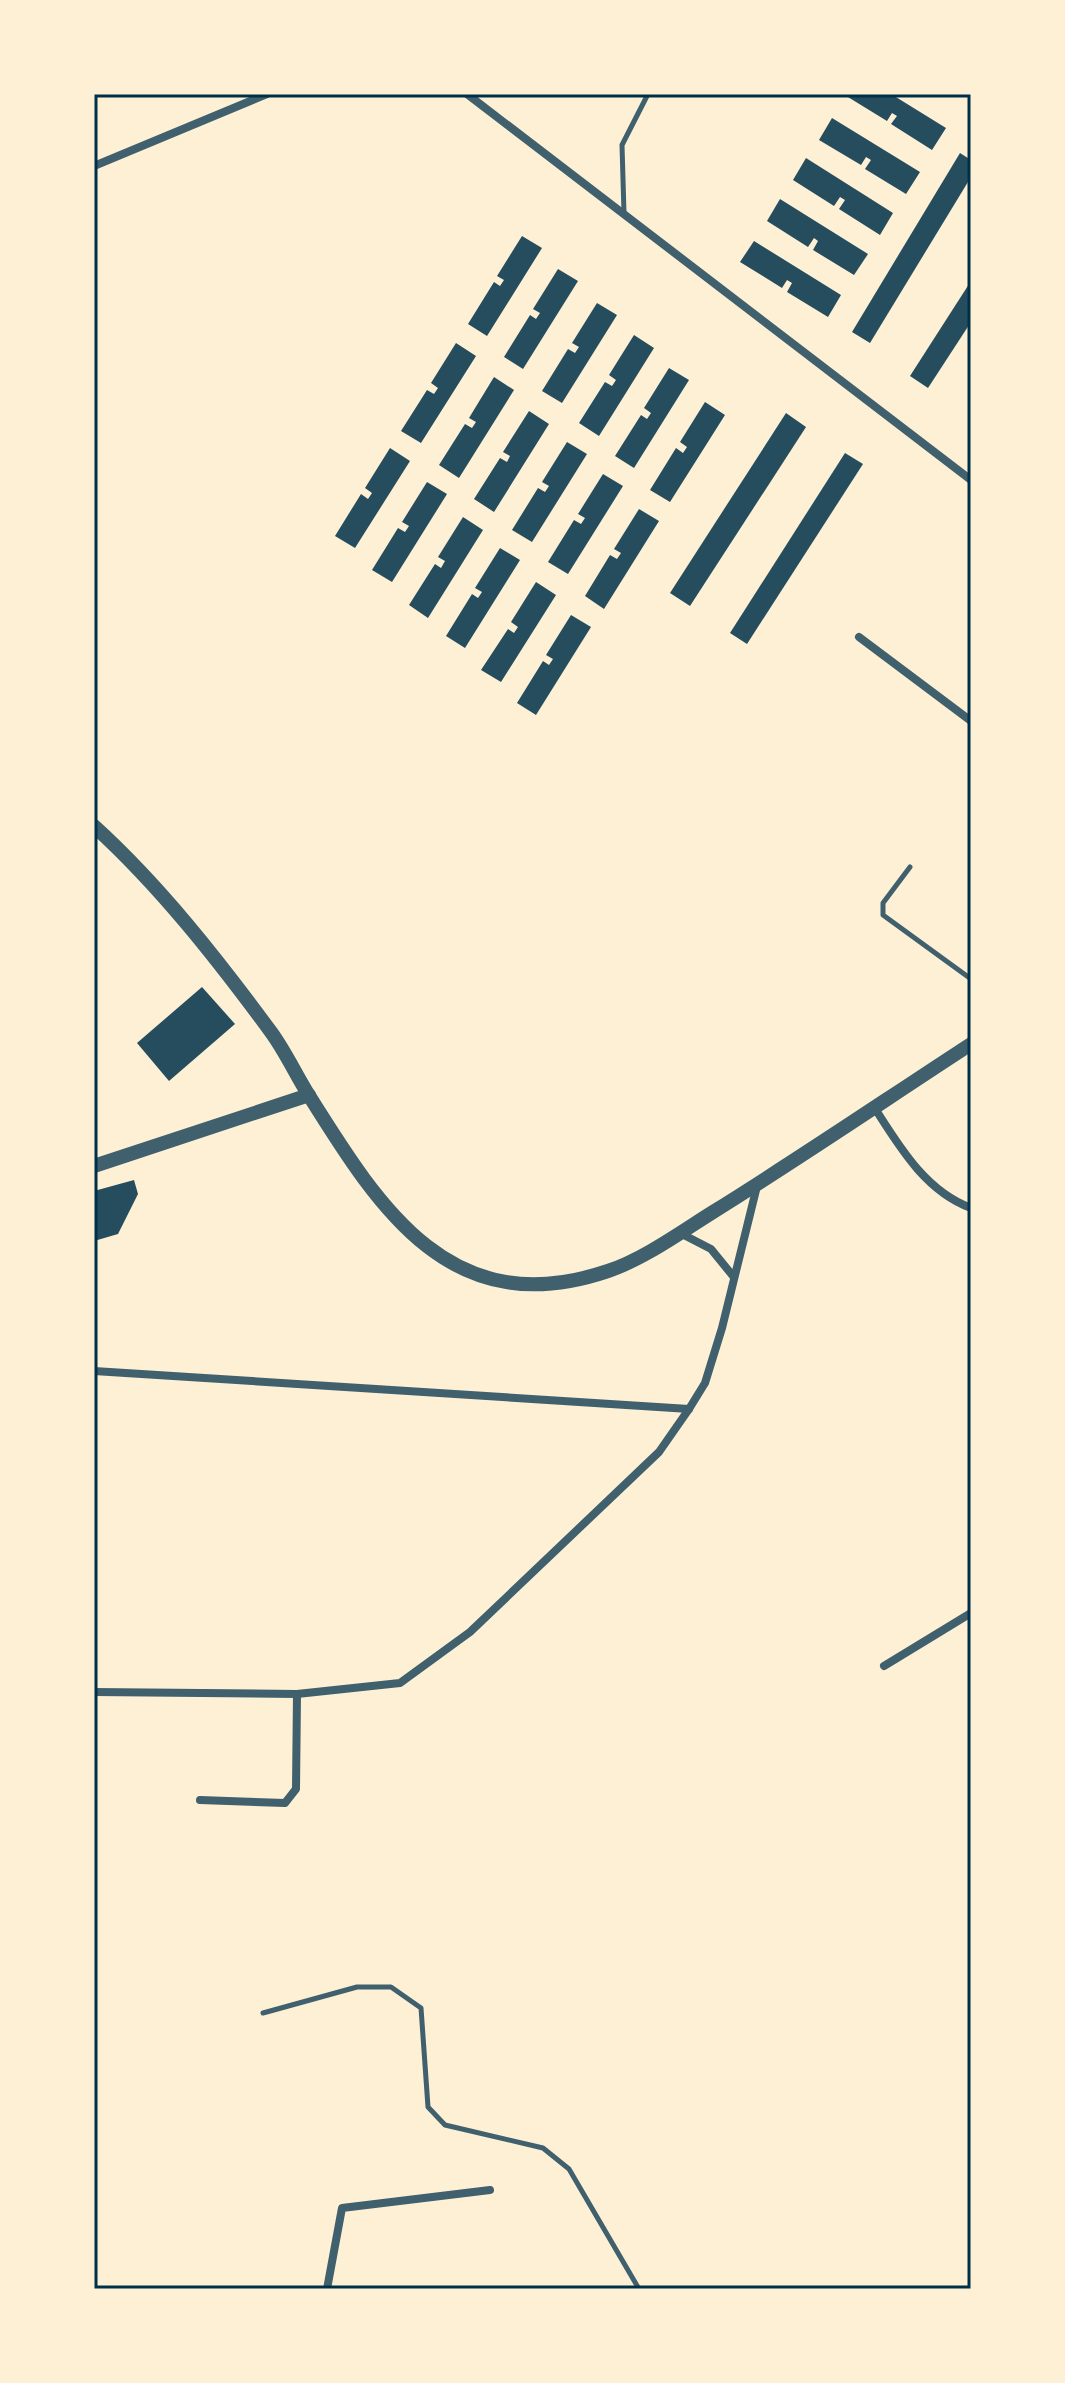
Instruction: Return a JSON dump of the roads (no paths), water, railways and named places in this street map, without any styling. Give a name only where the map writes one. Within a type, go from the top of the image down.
[{"type":"street","points":[[94,166],[267,94]]},
{"type":"street","points":[[467,94],[971,480]]},
{"type":"street","points":[[859,637],[971,721]]},
{"type":"street","points":[[94,826],[125,855],[273,1034],[309,1095],[388,1211],[425,1247],[462,1269],[500,1281],[564,1282],[610,1271],[758,1185],[971,1044]]},
{"type":"street","points":[[94,1166],[309,1095]]},
{"type":"street","points":[[874,1107],[909,1162],[935,1186],[971,1208]]},
{"type":"street","points":[[94,1692],[297,1694],[400,1683],[470,1632],[659,1452],[689,1409],[705,1383],[758,1185]]},
{"type":"street","points":[[680,1233],[711,1249],[733,1276]]},
{"type":"street","points":[[94,1371],[689,1409]]},
{"type":"street","points":[[884,1666],[971,1613]]},
{"type":"street","points":[[200,1800],[285,1803],[292,1798],[296,1789],[297,1694]]},
{"type":"street","points":[[327,2289],[342,2208],[490,2190]]},
{"type":"lane","points":[[624,214],[622,145],[648,94]]},
{"type":"lane","points":[[910,867],[883,903],[883,915],[971,979]]},
{"type":"lane","points":[[263,2013],[357,1987],[391,1987],[421,2008],[428,2107],[445,2125],[543,2148],[569,2169],[639,2289]]}]
